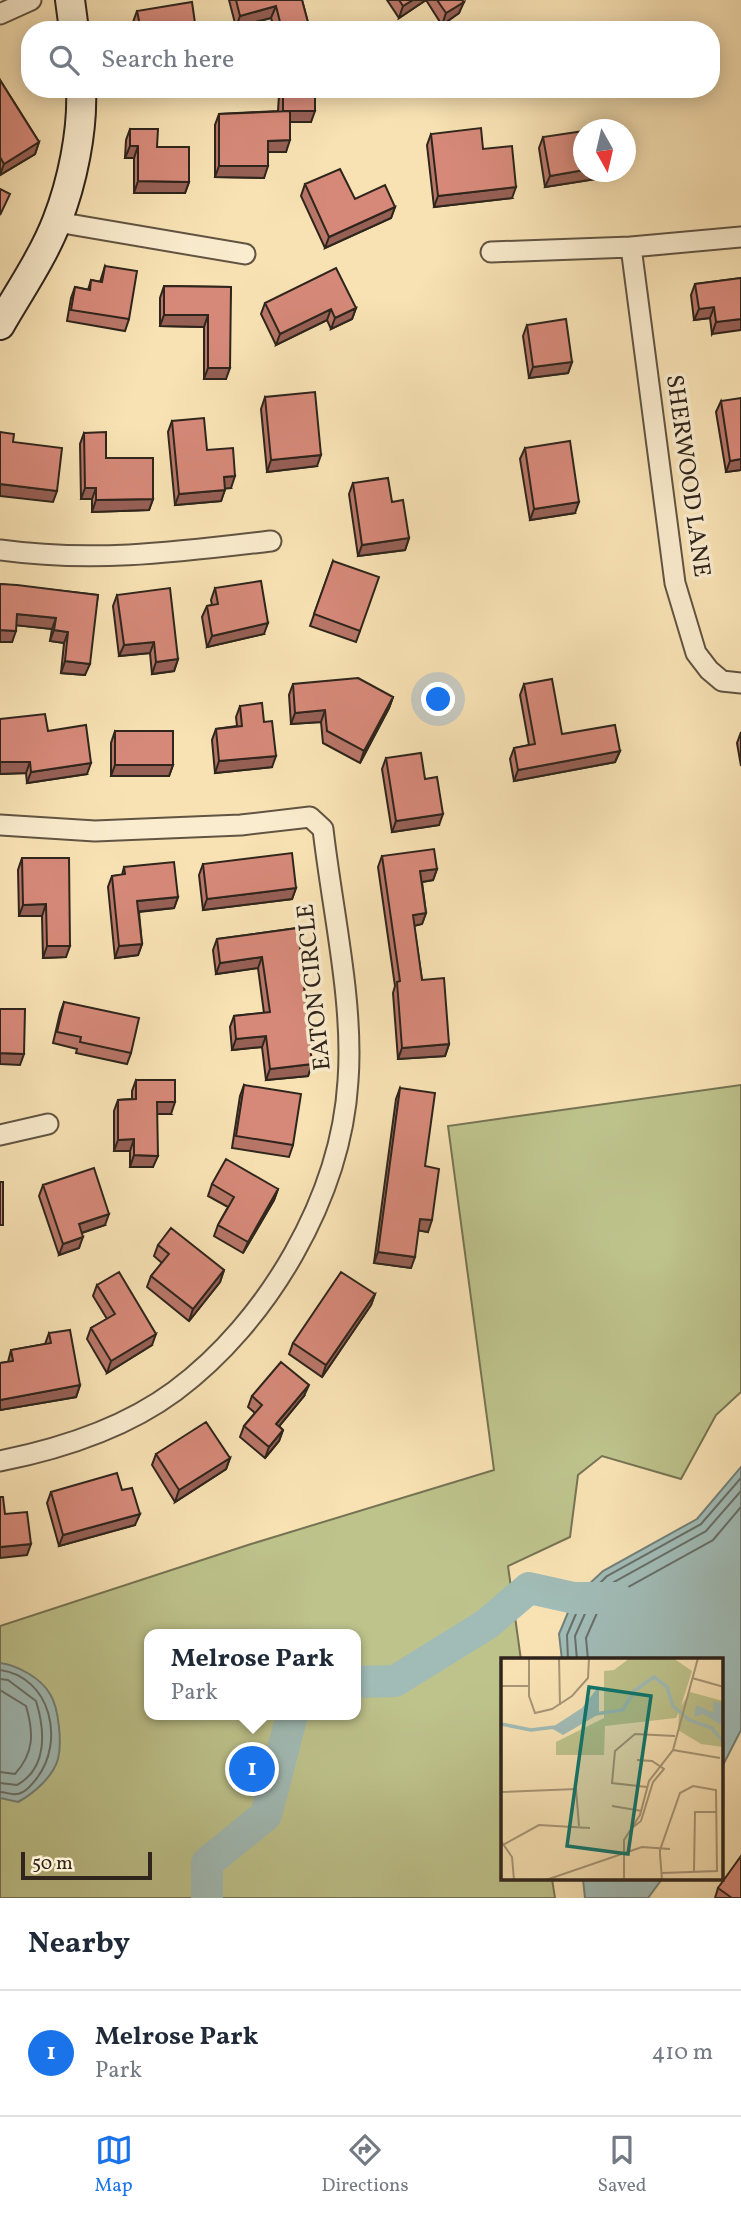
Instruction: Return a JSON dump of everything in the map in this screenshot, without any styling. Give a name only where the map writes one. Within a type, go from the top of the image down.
[{"type":"street","points":[[0,14],[31,0]]},
{"type":"street","points":[[69,0],[72,21]]},
{"type":"street","points":[[2,318],[57,222],[72,166],[80,98]]},
{"type":"street","points":[[57,222],[245,254]]},
{"type":"street","points":[[491,252],[631,247],[741,237]]},
{"type":"street","name":"SHERWOOD LANE","points":[[631,247],[675,583],[696,653],[722,681],[741,683]]},
{"type":"street","points":[[0,550],[56,558],[149,555],[271,541]]},
{"type":"street","name":"EATON CIRCLE","points":[[0,824],[94,831],[241,825],[310,817],[323,829],[347,1018],[349,1081],[341,1133],[326,1188],[299,1245],[239,1334],[175,1391],[122,1421],[47,1451],[0,1461]]},
{"type":"street","points":[[0,1135],[48,1124]]},
{"type":"green space","points":[[741,1085],[741,1392],[716,1415],[681,1479],[602,1456],[578,1475],[570,1537],[508,1566],[521,1658],[501,1658],[501,1881],[552,1881],[555,1898],[0,1898],[0,1626],[251,1544],[494,1470],[448,1126]]},
{"type":"water","points":[[741,1467],[741,1730],[724,1763],[724,1658],[562,1658],[559,1634],[574,1598],[603,1571],[697,1519]]},
{"type":"water","points":[[0,1663],[28,1673],[46,1688],[56,1708],[59,1726],[58,1759],[52,1772],[42,1784],[18,1802],[0,1798]]},
{"type":"water","points":[[583,1881],[661,1881],[648,1898],[585,1898]]},
{"type":"building","points":[[236,0],[302,0],[308,21],[280,21],[276,6],[240,16]]},
{"type":"building","points":[[399,0],[413,0],[403,6]]},
{"type":"building","points":[[437,0],[462,0],[464,2],[446,13]]},
{"type":"building","points":[[192,2],[195,21],[139,21],[137,11]]},
{"type":"building","points":[[0,80],[39,142],[4,164],[0,157]]},
{"type":"building","points":[[283,98],[315,98],[315,111],[283,111]]},
{"type":"building","points":[[290,111],[290,140],[268,141],[268,166],[219,166],[219,114]]},
{"type":"building","points":[[481,128],[483,149],[512,146],[516,187],[438,196],[431,134]]},
{"type":"building","points":[[130,129],[158,129],[157,147],[189,147],[189,182],[138,181],[138,146],[130,146]]},
{"type":"building","points":[[573,133],[573,172],[550,176],[543,137]]},
{"type":"building","points":[[340,169],[355,199],[385,185],[395,207],[329,237],[305,184]]},
{"type":"building","points":[[0,189],[10,194],[0,215]]},
{"type":"building","points":[[105,266],[137,271],[129,319],[71,310],[75,287],[90,290],[91,280],[102,282]]},
{"type":"building","points":[[336,268],[356,308],[335,318],[331,309],[280,334],[265,303]]},
{"type":"building","points":[[741,278],[741,319],[716,322],[714,307],[699,309],[695,284]]},
{"type":"building","points":[[164,286],[231,287],[230,368],[208,368],[208,315],[164,315]]},
{"type":"building","points":[[566,319],[572,362],[533,367],[527,325]]},
{"type":"building","points":[[315,392],[321,455],[271,460],[265,397]]},
{"type":"building","points":[[741,398],[741,459],[730,461],[721,401]]},
{"type":"building","points":[[204,418],[207,450],[233,448],[235,476],[224,477],[225,490],[179,494],[172,421]]},
{"type":"building","points":[[0,432],[14,434],[13,442],[62,448],[57,491],[0,484]]},
{"type":"building","points":[[106,432],[106,458],[153,458],[153,499],[96,500],[96,488],[85,488],[84,433]]},
{"type":"building","points":[[570,441],[579,502],[534,509],[525,448]]},
{"type":"building","points":[[388,478],[392,502],[403,500],[409,538],[362,545],[353,483]]},
{"type":"building","points":[[333,561],[379,577],[360,631],[314,614]]},
{"type":"building","points":[[261,581],[268,623],[212,636],[207,606],[218,604],[215,588]]},
{"type":"building","points":[[0,584],[98,595],[90,664],[65,661],[68,632],[54,630],[56,618],[17,614],[16,631],[0,630]]},
{"type":"building","points":[[170,588],[178,659],[156,662],[154,642],[124,645],[117,595]]},
{"type":"building","points":[[358,678],[393,697],[364,751],[327,731],[325,710],[295,713],[293,684]]},
{"type":"building","points":[[552,679],[562,734],[615,725],[620,751],[518,770],[514,748],[535,744],[524,684]]},
{"type":"building","points":[[262,703],[264,722],[272,721],[276,756],[219,761],[216,729],[242,726],[240,706]]},
{"type":"building","points":[[45,714],[48,731],[86,725],[91,763],[31,772],[30,762],[0,762],[0,719]]},
{"type":"building","points":[[115,731],[173,731],[173,765],[115,765]]},
{"type":"building","points":[[421,753],[425,779],[437,777],[443,814],[396,821],[386,758]]},
{"type":"building","points":[[434,849],[437,869],[420,871],[426,913],[413,915],[422,980],[444,978],[449,1044],[402,1048],[397,982],[400,981],[382,856]]},
{"type":"building","points":[[292,853],[296,888],[207,899],[203,864]]},
{"type":"building","points":[[22,858],[69,858],[70,946],[47,946],[46,904],[23,905]]},
{"type":"building","points":[[174,862],[178,897],[137,901],[142,944],[119,946],[112,876],[125,874],[124,867]]},
{"type":"building","points":[[298,928],[312,1064],[270,1069],[266,1036],[236,1039],[234,1016],[270,1012],[262,957],[220,963],[217,939]]},
{"type":"building","points":[[64,1002],[139,1018],[131,1053],[80,1042],[81,1037],[57,1032]]},
{"type":"building","points":[[0,1009],[25,1009],[24,1054],[0,1053]]},
{"type":"building","points":[[136,1080],[175,1080],[175,1102],[157,1102],[158,1156],[134,1155],[134,1139],[118,1140],[118,1100],[136,1099]]},
{"type":"building","points":[[244,1085],[301,1094],[293,1145],[236,1136]]},
{"type":"building","points":[[400,1088],[435,1093],[425,1166],[439,1169],[432,1220],[420,1219],[415,1257],[378,1252]]},
{"type":"building","points":[[226,1159],[278,1189],[248,1242],[218,1225],[234,1197],[212,1184]]},
{"type":"building","points":[[94,1168],[109,1214],[79,1224],[83,1237],[63,1244],[43,1185]]},
{"type":"building","points":[[0,1182],[3,1182],[3,1225],[0,1225]]},
{"type":"building","points":[[171,1228],[224,1270],[193,1309],[151,1276],[169,1254],[158,1245]]},
{"type":"building","points":[[119,1272],[156,1334],[111,1361],[91,1328],[115,1314],[97,1285]]},
{"type":"building","points":[[341,1272],[375,1294],[326,1365],[293,1343]]},
{"type":"building","points":[[70,1330],[80,1385],[0,1400],[0,1363],[13,1361],[11,1350],[51,1343],[49,1333]]},
{"type":"building","points":[[281,1362],[309,1385],[276,1424],[283,1430],[269,1447],[244,1426],[262,1405],[252,1396]]},
{"type":"building","points":[[206,1422],[230,1458],[179,1490],[156,1454]]},
{"type":"building","points":[[117,1473],[122,1490],[132,1488],[140,1514],[63,1535],[51,1492]]},
{"type":"building","points":[[0,1497],[3,1497],[5,1514],[27,1512],[31,1544],[0,1547]]},
{"type":"building","points":[[741,1856],[741,1898],[732,1898],[718,1888]]},
{"type":"waterway","points":[[361,1682],[395,1681],[487,1624],[529,1588],[574,1598],[617,1598]]},
{"type":"waterway","points":[[207,1898],[207,1863],[266,1815],[291,1720]]},
{"type":"place","name":"Melrose Park","points":[[252,1769]]}]
